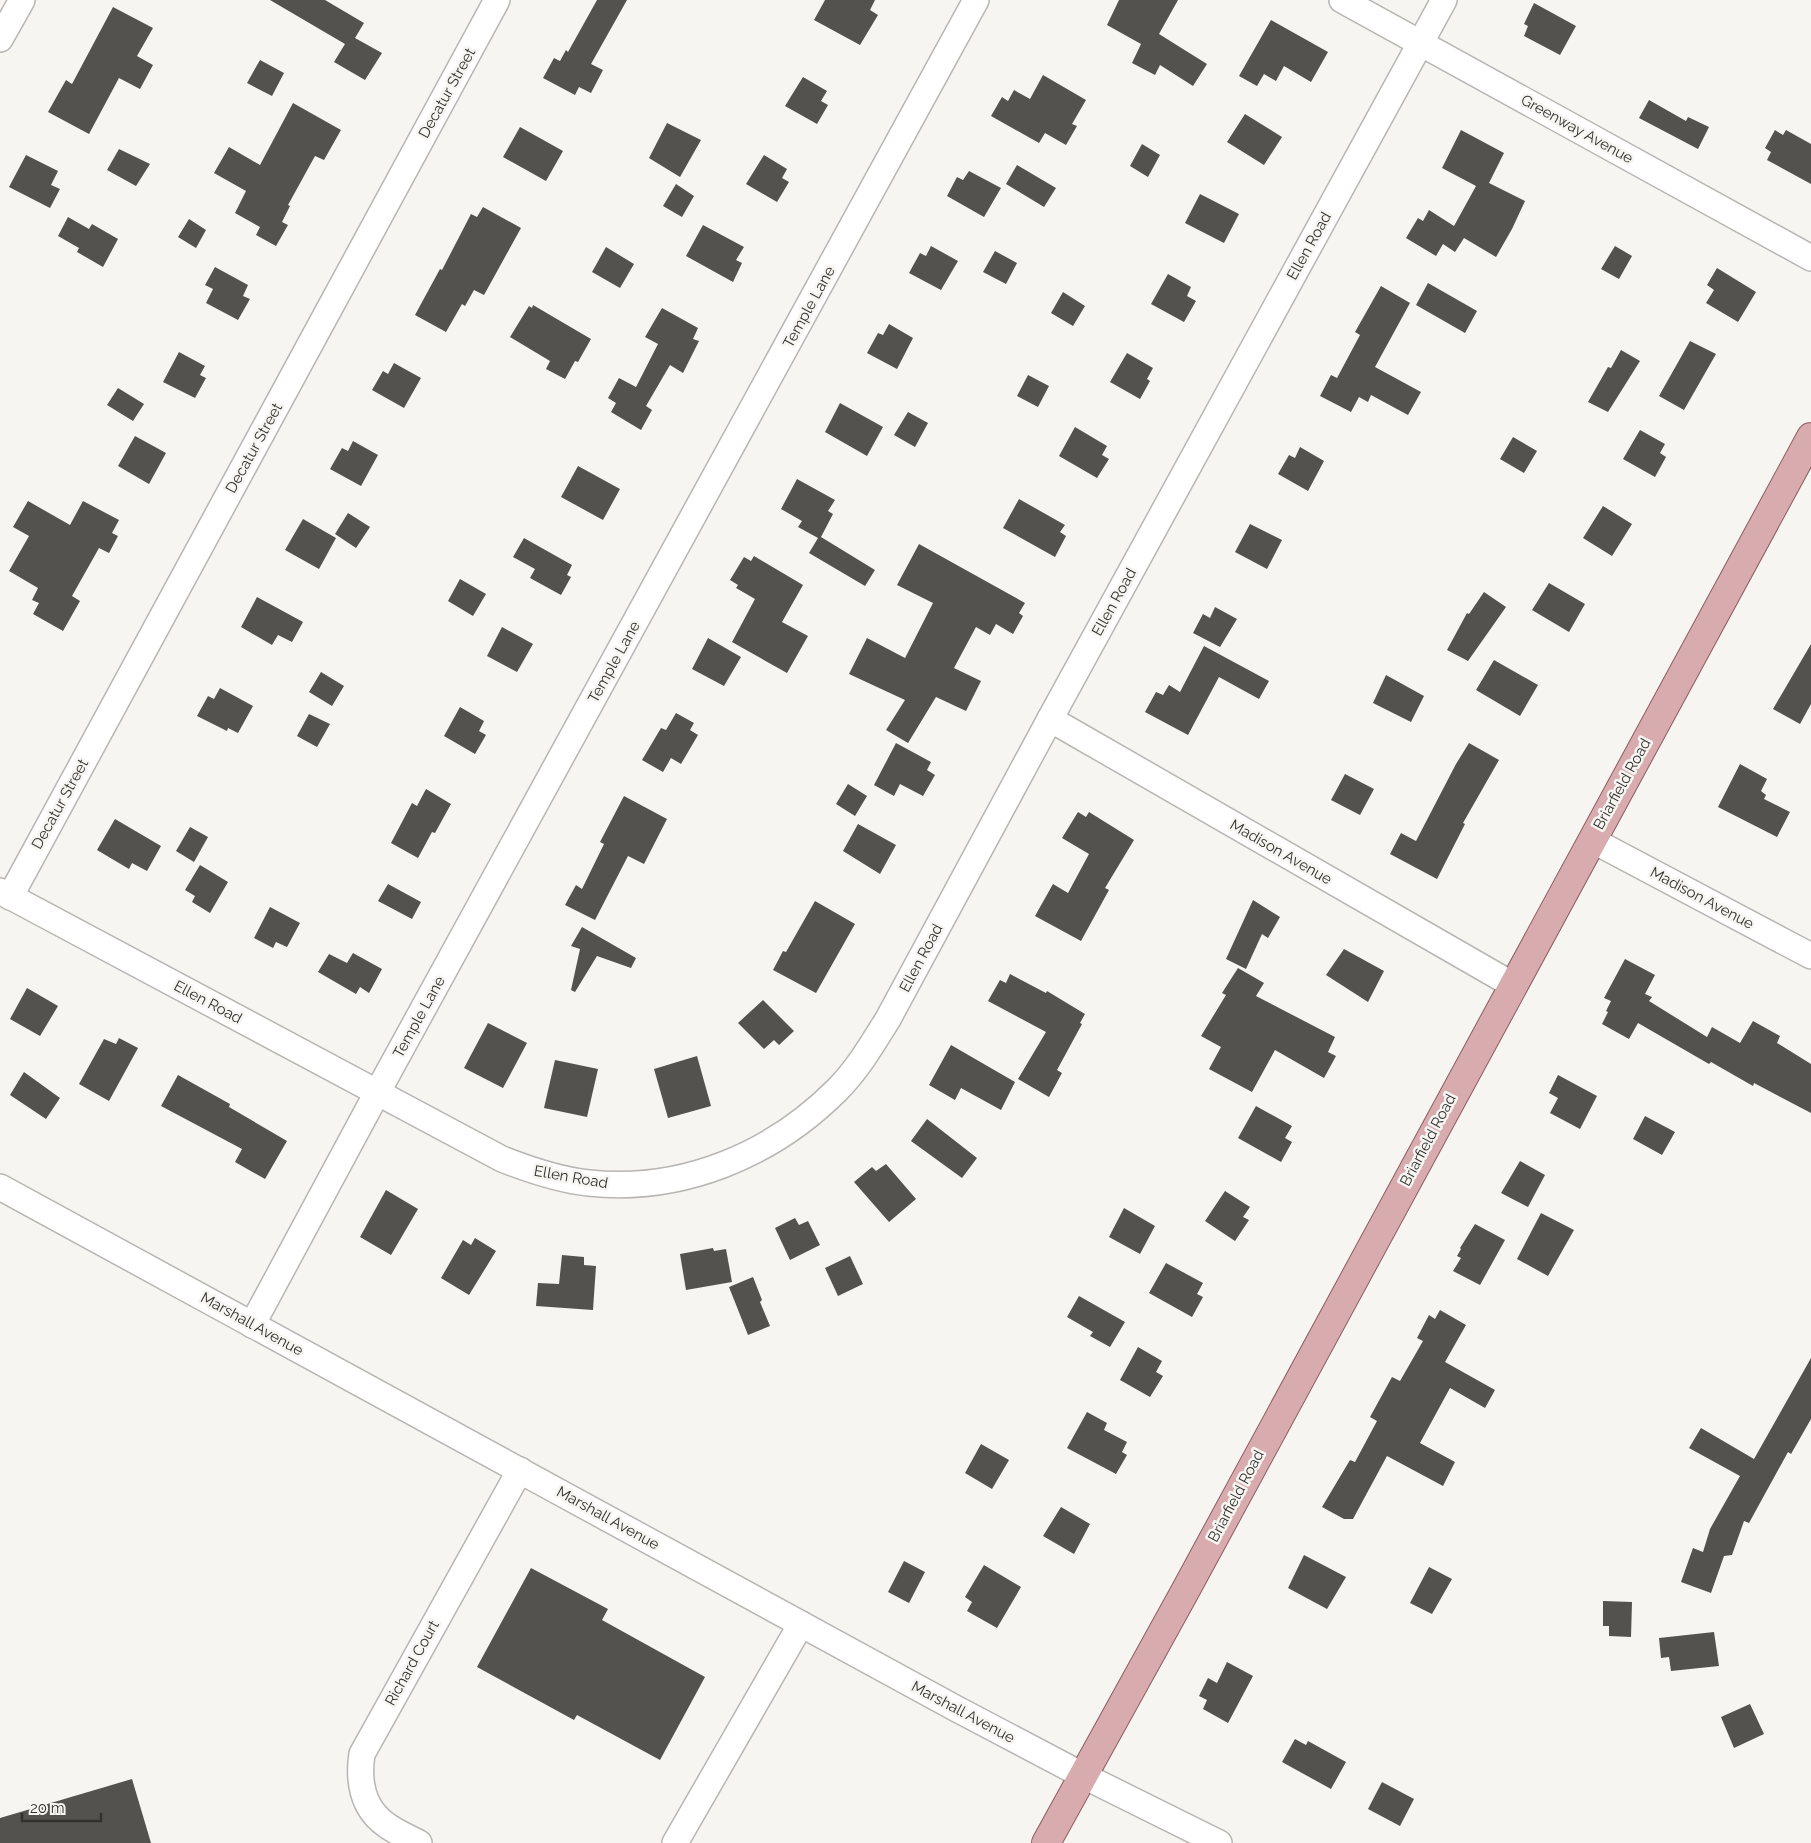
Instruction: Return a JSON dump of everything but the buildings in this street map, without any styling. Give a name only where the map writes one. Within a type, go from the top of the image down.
[{"type":"main road","name":"Briarfield Road","points":[[1046,1843],[1811,437]]},
{"type":"street","points":[[0,39],[22,0]]},
{"type":"street","name":"Decatur Street","points":[[5,894],[497,0]]},
{"type":"street","name":"Temple Lane","points":[[252,1325],[377,1093],[976,0]]},
{"type":"street","name":"Greenway Avenue","points":[[1342,0],[1811,258]]},
{"type":"street","name":"Ellen Road","points":[[5,894],[502,1159],[530,1170],[559,1178],[589,1183],[619,1185],[650,1183],[685,1178],[718,1167],[750,1153],[781,1136],[809,1115],[838,1089],[865,1055],[888,1019],[1444,0]]},
{"type":"street","name":"Madison Avenue","points":[[1050,719],[1512,985]]},
{"type":"street","name":"Madison Avenue","points":[[1592,840],[1811,956]]},
{"type":"street","name":"Marshall Avenue","points":[[0,1187],[955,1708],[1084,1776],[1219,1843]]},
{"type":"street","name":"Richard Court","points":[[419,1843],[385,1824],[371,1809],[362,1791],[360,1771],[362,1754],[520,1470]]},
{"type":"street","points":[[675,1843],[801,1624]]}]
